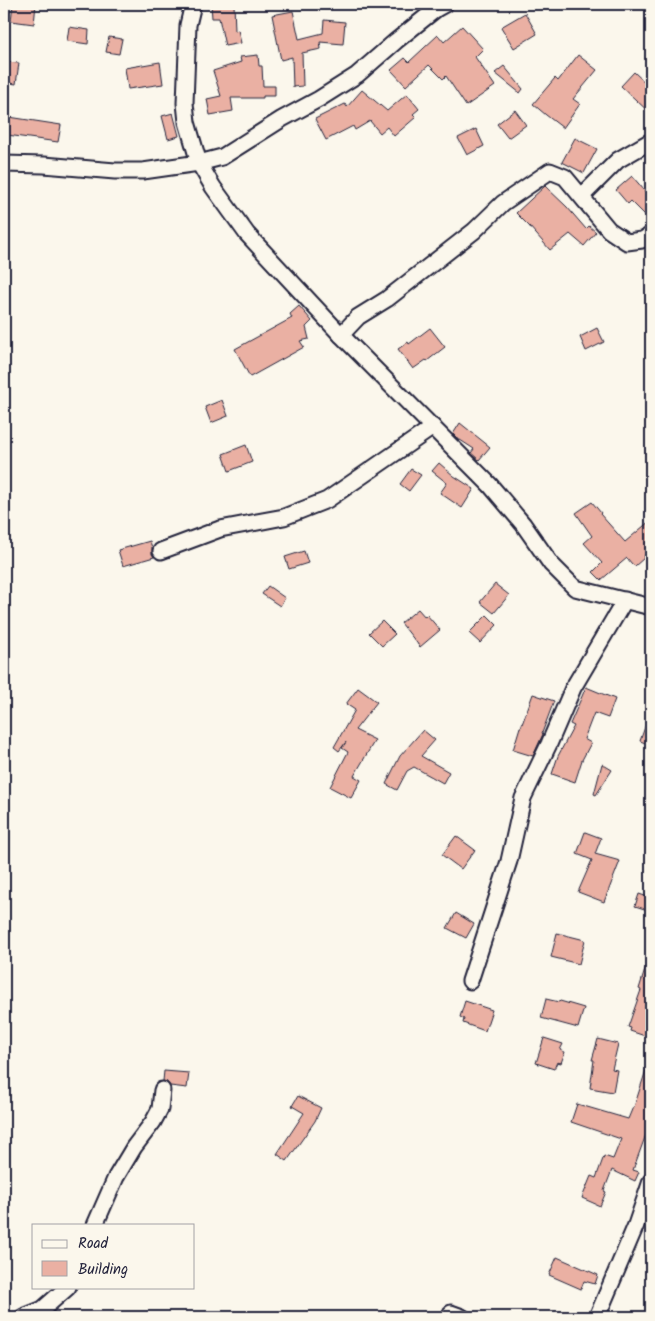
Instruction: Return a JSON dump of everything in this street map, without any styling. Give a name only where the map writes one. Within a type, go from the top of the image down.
[{"type":"street","points":[[193,4],[188,25],[185,103],[187,122],[199,163],[213,187],[247,234],[341,335],[490,485],[523,524],[550,564],[575,588],[651,607]]},
{"type":"street","points":[[4,164],[143,171],[199,163],[222,157],[357,75],[396,40],[445,4]]},
{"type":"street","points":[[582,196],[618,160],[651,141]]},
{"type":"street","points":[[341,335],[358,317],[386,299],[474,231],[503,203],[550,171],[565,176],[609,230],[627,242],[642,240],[651,235]]},
{"type":"street","points":[[161,551],[220,529],[284,517],[327,500],[433,427]]},
{"type":"street","points":[[470,981],[509,861],[523,798],[573,688],[626,600]]},
{"type":"street","points":[[95,1224],[116,1177],[160,1109],[162,1090]]},
{"type":"street","points":[[597,1317],[636,1226],[651,1181]]},
{"type":"street","points":[[23,1317],[43,1309],[67,1288]]},
{"type":"building","points":[[13,4],[36,4],[34,24],[11,21]]},
{"type":"building","points":[[211,4],[234,4],[235,31],[238,30],[241,43],[225,46],[219,18],[212,18]]},
{"type":"building","points":[[293,11],[299,39],[323,33],[324,20],[345,22],[343,44],[320,42],[321,49],[302,53],[303,86],[293,87],[292,57],[281,60],[272,15]]},
{"type":"building","points":[[525,13],[537,34],[514,48],[501,27]]},
{"type":"building","points":[[462,26],[483,49],[475,57],[495,86],[466,106],[446,76],[443,79],[429,65],[406,86],[391,70],[405,58],[409,62],[438,35],[444,42]]},
{"type":"building","points":[[69,27],[89,30],[88,44],[67,41]]},
{"type":"building","points":[[109,37],[122,39],[119,54],[106,52]]},
{"type":"building","points":[[258,55],[259,66],[262,66],[263,86],[275,86],[275,96],[231,98],[233,111],[210,115],[207,99],[221,96],[213,71],[241,62],[240,57]]},
{"type":"building","points":[[578,55],[597,70],[573,99],[580,104],[563,128],[533,104],[555,78],[558,81]]},
{"type":"building","points":[[4,62],[19,63],[16,84],[4,82]]},
{"type":"building","points":[[160,62],[163,84],[128,89],[125,68]]},
{"type":"building","points":[[504,66],[523,89],[520,93],[495,73]]},
{"type":"building","points":[[634,72],[651,88],[651,114],[621,86]]},
{"type":"building","points":[[362,90],[387,111],[407,94],[419,109],[413,114],[416,117],[394,136],[387,127],[380,133],[370,121],[355,130],[353,126],[326,140],[315,119],[345,104],[347,107]]},
{"type":"building","points":[[515,110],[526,125],[508,138],[497,124]]},
{"type":"building","points":[[173,113],[179,136],[168,139],[162,116]]},
{"type":"building","points":[[9,117],[61,125],[58,142],[7,135]]},
{"type":"building","points":[[476,129],[484,146],[467,155],[458,138]]},
{"type":"building","points":[[575,138],[597,149],[584,173],[562,162]]},
{"type":"building","points":[[632,176],[651,198],[651,221],[631,201],[628,204],[616,190]]},
{"type":"building","points":[[545,186],[586,229],[589,226],[596,232],[584,246],[570,234],[550,250],[516,213]]},
{"type":"building","points":[[299,306],[312,321],[306,327],[309,339],[300,341],[304,347],[250,377],[235,349],[292,318],[290,314]]},
{"type":"building","points":[[430,328],[445,347],[413,369],[398,349],[408,342],[409,344]]},
{"type":"building","points":[[597,328],[604,342],[586,351],[580,337]]},
{"type":"building","points":[[222,400],[228,416],[211,423],[205,407]]},
{"type":"building","points":[[460,423],[490,447],[479,460],[471,453],[474,449],[453,434]]},
{"type":"building","points":[[246,445],[252,462],[229,471],[223,454]]},
{"type":"building","points":[[439,463],[474,489],[462,508],[440,493],[447,483],[432,471]]},
{"type":"building","points":[[411,469],[421,475],[409,491],[400,484]]},
{"type":"building","points":[[592,502],[625,542],[651,520],[651,550],[635,566],[627,558],[601,580],[593,572],[602,563],[584,543],[592,536],[576,513]]},
{"type":"building","points":[[150,541],[154,557],[123,566],[118,550]]},
{"type":"building","points":[[304,551],[308,563],[289,569],[285,557]]},
{"type":"building","points":[[495,584],[509,595],[494,613],[480,602]]},
{"type":"building","points":[[268,586],[285,598],[280,606],[262,594]]},
{"type":"building","points":[[418,609],[425,617],[427,615],[440,630],[420,647],[401,623]]},
{"type":"building","points":[[487,615],[497,625],[480,643],[469,633]]},
{"type":"building","points":[[382,621],[395,634],[382,646],[369,633]]},
{"type":"building","points":[[586,687],[615,699],[608,718],[594,713],[584,739],[591,743],[582,760],[575,782],[552,774],[558,756],[574,726],[570,724]]},
{"type":"building","points":[[358,688],[377,702],[355,730],[375,740],[354,776],[361,780],[351,798],[330,787],[348,752],[342,748],[346,742],[339,751],[334,747],[355,710],[346,704]]},
{"type":"building","points":[[533,694],[554,701],[533,756],[513,750]]},
{"type":"building","points":[[651,714],[651,745],[640,741]]},
{"type":"building","points":[[423,730],[435,740],[421,756],[449,772],[443,783],[414,767],[407,771],[397,790],[386,784],[400,756]]},
{"type":"building","points":[[602,764],[612,770],[596,795],[594,794]]},
{"type":"building","points":[[585,832],[601,838],[595,854],[620,861],[604,902],[578,892],[592,860],[577,854]]},
{"type":"building","points":[[456,836],[475,850],[461,869],[442,855]]},
{"type":"building","points":[[639,894],[651,898],[651,911],[635,906]]},
{"type":"building","points":[[456,913],[474,924],[466,938],[447,928]]},
{"type":"building","points":[[557,933],[585,940],[579,964],[551,957]]},
{"type":"building","points":[[649,957],[651,957],[651,1038],[630,1031],[631,1028],[628,1027],[641,990],[639,989]]},
{"type":"building","points":[[546,999],[584,1008],[578,1028],[541,1018]]},
{"type":"building","points":[[465,1001],[492,1010],[485,1031],[463,1023],[464,1019],[460,1017]]},
{"type":"building","points":[[544,1038],[563,1044],[560,1050],[565,1052],[561,1063],[557,1062],[554,1069],[536,1063]]},
{"type":"building","points":[[598,1039],[618,1044],[612,1069],[617,1070],[613,1092],[590,1088],[594,1060],[592,1060]]},
{"type":"building","points":[[649,1061],[651,1061],[651,1121],[633,1170],[639,1172],[635,1181],[612,1170],[600,1206],[582,1198],[591,1176],[596,1178],[604,1156],[613,1159],[621,1139],[571,1122],[577,1104],[628,1119],[634,1107]]},
{"type":"building","points":[[164,1071],[189,1073],[187,1088],[170,1086],[167,1082],[163,1081]]},
{"type":"building","points":[[298,1096],[321,1108],[315,1121],[287,1161],[277,1154],[304,1113],[292,1106]]},
{"type":"building","points":[[557,1257],[598,1275],[595,1284],[584,1281],[581,1289],[549,1275]]}]
